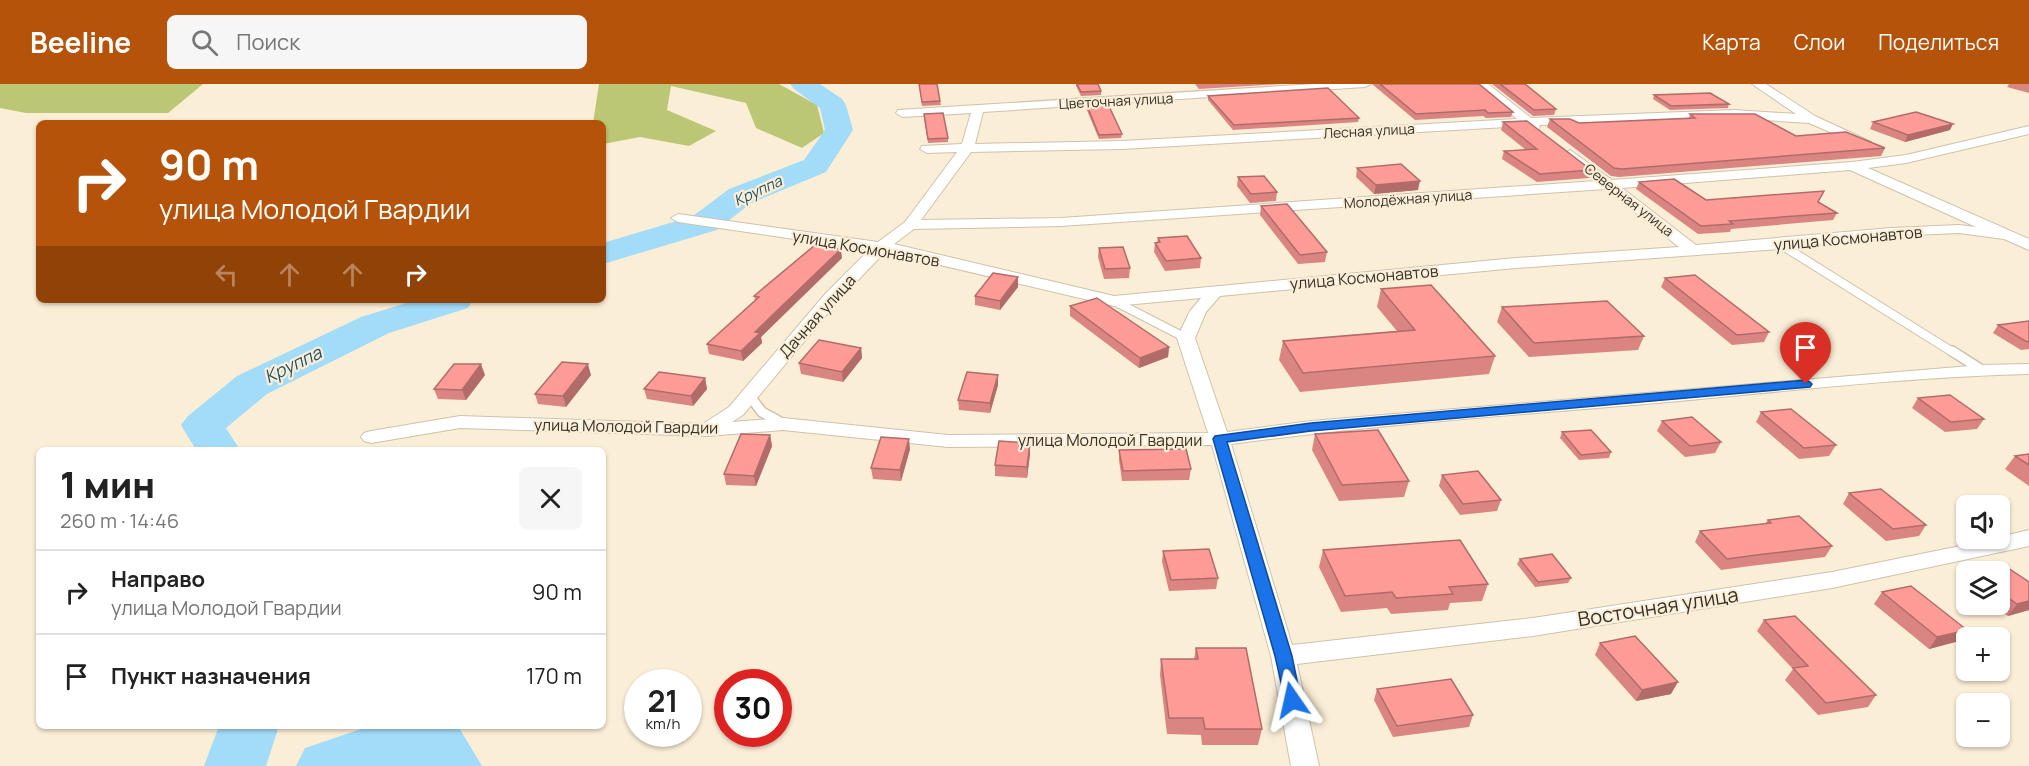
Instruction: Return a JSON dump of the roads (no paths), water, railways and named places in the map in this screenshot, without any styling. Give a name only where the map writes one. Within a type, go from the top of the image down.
[{"type":"street","name":"Цветочная улица","points":[[902,113],[1365,84]]},
{"type":"street","name":"Северная улица","points":[[1481,84],[1691,249]]},
{"type":"street","points":[[1758,84],[1811,119],[1906,159]]},
{"type":"street","name":"Дачная улица","points":[[707,430],[736,411],[832,297],[881,248],[910,225],[968,147],[978,109]]},
{"type":"street","name":"Лесная улица","points":[[927,149],[1122,145],[1734,114],[1811,119]]},
{"type":"street","name":"Молодёжная улица","points":[[910,225],[1061,222],[1852,166],[1906,159],[2029,130]]},
{"type":"street","points":[[1852,166],[2029,245]]},
{"type":"street","name":"улица Космонавтов","points":[[678,218],[881,248],[1113,301],[1691,249],[1780,244],[1891,232],[1947,230],[2003,235]]},
{"type":"street","points":[[1214,293],[1198,311],[1186,338],[1220,439],[1283,656],[1305,766]]},
{"type":"street","name":"улица Молодой Гвардии","points":[[371,436],[460,422],[707,430],[783,424],[948,441],[1220,439],[1311,427],[1982,370],[2029,369]]},
{"type":"street","name":"Восточная улица","points":[[1283,656],[1533,627],[1832,580],[2029,538]]},
{"type":"lane","points":[[1780,244],[1982,370]]},
{"type":"lane","points":[[1113,301],[1186,338]]},
{"type":"lane","points":[[749,394],[756,408],[767,418],[783,424]]},
{"type":"waterway","name":"Круппа","points":[[606,253],[705,223],[740,196],[815,166],[839,130],[833,105],[803,84]]},
{"type":"waterway","name":"Круппа","points":[[216,447],[203,425],[252,385],[375,325],[445,303]]},
{"type":"waterway","name":"Круппа","points":[[235,766],[248,729]]},
{"type":"waterway","name":"Круппа","points":[[327,766],[386,746],[434,739],[451,766]]}]
